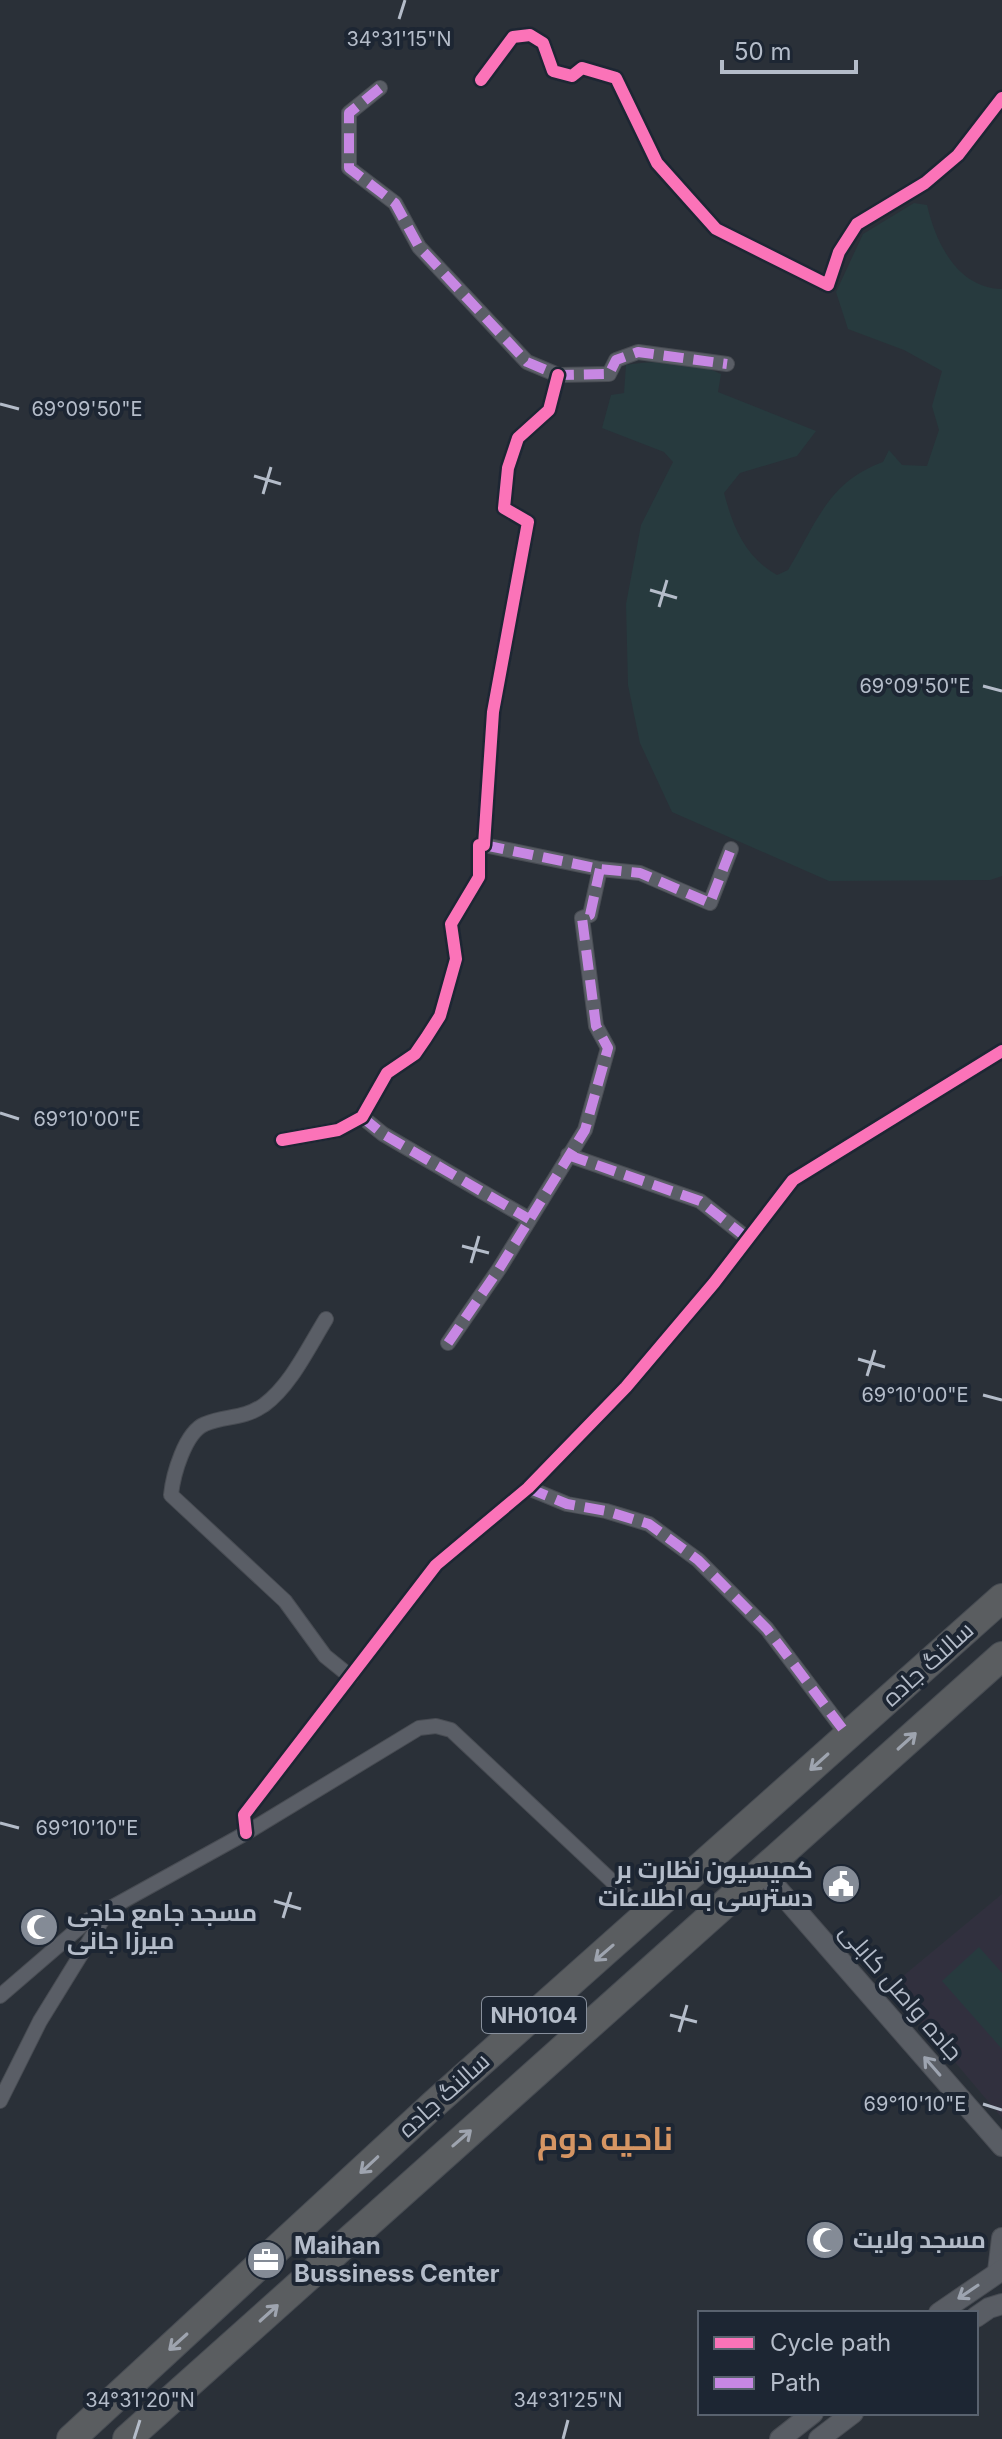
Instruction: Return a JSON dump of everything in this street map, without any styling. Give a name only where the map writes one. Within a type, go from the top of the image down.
[{"type":"highway","name":"سالنگ جاده","points":[[71,2439],[434,2104],[1002,1598]]},
{"type":"highway","name":"سالنگ جاده","points":[[127,2439],[1002,1656]]},
{"type":"street","points":[[481,80],[513,37],[530,35],[543,43],[553,71],[572,76],[582,68],[616,78],[657,163],[716,229],[828,285],[839,252],[857,224],[925,183],[958,155],[1002,98]]},
{"type":"street","points":[[380,88],[349,113],[349,168],[395,203],[419,247],[527,362],[558,375],[609,374],[616,360],[638,352],[727,364]]},
{"type":"street","points":[[484,845],[493,712],[528,522],[504,508],[508,468],[518,438],[549,410],[558,375]]},
{"type":"street","points":[[282,1140],[338,1130],[362,1117],[387,1073],[415,1054],[440,1016],[456,959],[451,924],[479,877],[479,845],[600,869],[640,873],[710,903],[731,849]]},
{"type":"street","points":[[448,1343],[529,1219],[589,1119],[608,1048],[596,1026],[582,918],[590,915],[600,869]]},
{"type":"street","points":[[246,1833],[244,1815],[436,1565],[528,1488],[626,1387],[714,1283],[793,1180],[1002,1051]]},
{"type":"street","points":[[362,1117],[383,1134],[529,1219]]},
{"type":"street","points":[[568,1155],[700,1201],[747,1238]]},
{"type":"street","points":[[326,1319],[291,1375],[266,1403],[243,1417],[207,1423],[196,1430],[184,1452],[171,1495],[285,1601],[325,1656],[351,1677]]},
{"type":"street","points":[[528,1488],[567,1504],[606,1511],[649,1524],[698,1560],[767,1629],[848,1736]]},
{"type":"street","points":[[0,1996],[54,1946],[109,1909],[246,1833],[419,1728],[436,1726],[451,1730],[648,1915]]},
{"type":"street","name":"جاده واصل کابلی","points":[[762,1871],[1002,2146]]},
{"type":"street","points":[[0,2101],[40,2021],[109,1909]]},
{"type":"street","points":[[942,2311],[1000,2270],[1002,2238]]},
{"type":"street","points":[[978,2316],[1002,2304]]},
{"type":"street","points":[[780,2439],[810,2415]]},
{"type":"street","points":[[819,2439],[850,2415]]},
{"type":"shaded area","points":[[1002,1894],[1002,2118],[891,1986]]},
{"type":"green space","points":[[914,203],[927,205],[943,248],[961,272],[986,287],[1002,289],[1002,876],[990,880],[829,881],[672,812],[640,743],[628,685],[626,604],[641,525],[673,462],[664,452],[602,428],[611,395],[624,393],[626,365],[662,362],[710,369],[721,374],[718,392],[816,431],[797,456],[740,473],[724,493],[736,529],[756,559],[777,575],[788,570],[836,492],[864,470],[883,462],[889,450],[902,465],[927,466],[939,430],[932,406],[942,371],[904,350],[848,329],[836,292],[863,234]]},
{"type":"green space","points":[[979,1947],[1002,1973],[1002,2049],[942,1981]]},
{"type":"marked path","points":[[380,88],[349,113],[349,168],[395,203],[419,247],[527,362],[558,375],[609,374],[616,360],[638,352],[727,364]]},
{"type":"marked path","points":[[484,845],[600,869],[640,873],[710,903],[731,849]]},
{"type":"marked path","points":[[448,1343],[499,1269],[585,1130],[608,1048],[596,1026],[582,918],[590,915],[600,869]]},
{"type":"marked path","points":[[362,1117],[383,1134],[529,1219]]},
{"type":"marked path","points":[[568,1155],[700,1201],[747,1238]]},
{"type":"marked path","points":[[528,1488],[567,1504],[606,1511],[649,1524],[698,1560],[767,1629],[848,1736]]},
{"type":"cycle path","points":[[481,80],[513,37],[530,35],[543,43],[553,71],[572,76],[582,68],[616,78],[657,163],[716,229],[828,285],[839,252],[857,224],[925,183],[958,155],[1002,98]]},
{"type":"cycle path","points":[[282,1140],[338,1130],[362,1117],[387,1073],[415,1054],[440,1016],[456,959],[451,924],[479,877],[479,845],[484,845],[493,712],[528,522],[504,508],[508,468],[518,438],[549,410],[558,375]]},
{"type":"cycle path","points":[[246,1833],[244,1815],[436,1565],[528,1488],[626,1387],[714,1283],[793,1180],[1002,1051]]},
{"type":"place","name":"کمیسیون نظارت بر دسترسی به اطلاعات","points":[[841,1884]]},
{"type":"place","name":"مسجد جامع حاجی میرزا جانی","points":[[39,1927]]},
{"type":"place","name":"مسجد ولایت","points":[[825,2240]]},
{"type":"place","name":"Maihan Bussiness Center","points":[[266,2260]]},
{"type":"district","name":"ناحیه دوم","points":[[605,2139]]}]
